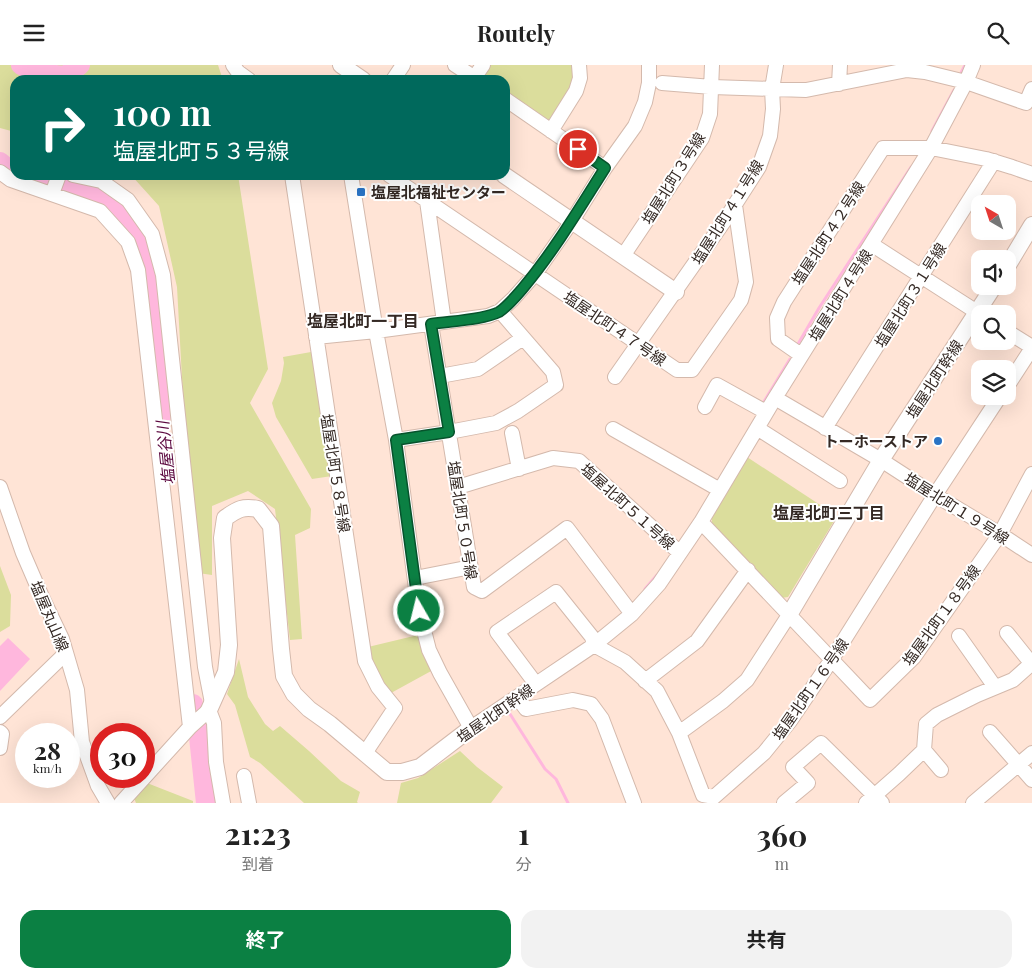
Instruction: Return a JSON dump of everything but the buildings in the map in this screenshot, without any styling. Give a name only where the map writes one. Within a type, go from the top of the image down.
[{"type":"street","points":[[234,65],[242,75]]},
{"type":"street","points":[[341,65],[356,75]]},
{"type":"street","points":[[455,65],[470,75]]},
{"type":"street","points":[[551,131],[576,91],[580,78],[579,65]]},
{"type":"street","points":[[316,337],[488,316],[500,311],[535,274],[635,126],[645,102],[649,83],[649,65]]},
{"type":"street","name":"塩屋北町３号線","points":[[623,256],[702,138],[710,114],[712,65]]},
{"type":"street","name":"塩屋北町４１号線","points":[[616,377],[676,292],[759,167],[770,135],[772,89],[776,65]]},
{"type":"street","points":[[839,84],[840,65]]},
{"type":"street","name":"塩屋北町４号線","points":[[702,522],[766,412],[931,148],[973,65]]},
{"type":"street","points":[[662,83],[712,87],[806,90],[907,68],[966,82],[1029,104],[1032,89]]},
{"type":"street","points":[[510,102],[605,168]]},
{"type":"street","name":"塩屋北町４２号線","points":[[802,355],[778,339],[776,318],[784,302],[883,147],[931,148]]},
{"type":"street","points":[[931,148],[994,161],[1032,174]]},
{"type":"street","name":"塩屋北町３１号線","points":[[825,428],[994,161]]},
{"type":"street","points":[[510,179],[676,292]]},
{"type":"street","points":[[11,180],[100,211],[128,242],[138,270],[190,727]]},
{"type":"street","points":[[52,194],[57,180]]},
{"type":"street","points":[[96,180],[101,181],[128,200],[152,234],[163,275],[205,667],[214,723],[216,762],[223,803]]},
{"type":"street","name":"塩屋北町５８号線","points":[[293,180],[365,661],[378,687],[395,708],[365,753]]},
{"type":"street","points":[[352,180],[396,440],[419,611],[429,650],[471,728]]},
{"type":"street","name":"塩屋北町４７号線","points":[[396,180],[677,370],[692,370],[741,300],[746,282],[735,205]]},
{"type":"street","name":"塩屋北町５０号線","points":[[427,201],[438,323],[440,376],[474,587],[482,591],[567,528],[632,613]]},
{"type":"street","points":[[1016,252],[1032,225]]},
{"type":"street","points":[[871,244],[971,309]]},
{"type":"street","points":[[396,440],[496,423],[518,411],[556,385],[552,372],[500,311]]},
{"type":"street","name":"塩屋北町幹線","points":[[789,615],[881,460],[971,326]]},
{"type":"street","points":[[1016,337],[1032,347],[1016,372]]},
{"type":"street","points":[[440,376],[478,369],[523,338]]},
{"type":"street","points":[[705,407],[717,385],[766,412]]},
{"type":"street","name":"塩屋北町１９号線","points":[[775,398],[881,460],[1032,555]]},
{"type":"street","name":"塩屋北町１６号線","points":[[594,645],[626,662],[657,691],[679,733],[703,795],[714,797],[764,753],[790,721],[832,659],[994,405]]},
{"type":"street","points":[[757,428],[840,481]]},
{"type":"street","points":[[612,429],[720,490]]},
{"type":"street","points":[[512,433],[519,469]]},
{"type":"street","name":"塩屋北町５１号線","points":[[458,487],[553,458],[579,461],[680,553]]},
{"type":"street","name":"塩屋北町１８号線","points":[[789,615],[870,700],[914,657],[1000,534],[1032,474]]},
{"type":"street","name":"塩屋丸山線","points":[[0,487],[22,553],[62,639],[77,690],[82,742],[98,786],[108,803]]},
{"type":"street","name":"塩屋北町幹線","points":[[121,803],[211,706],[226,673],[229,645],[222,538],[225,518],[239,509],[258,509],[271,527],[284,676],[294,694],[309,709],[388,772],[402,772],[420,767],[471,728],[594,645],[632,613],[660,584],[702,522]]},
{"type":"street","points":[[679,733],[723,701],[747,680],[789,615],[702,522]]},
{"type":"street","points":[[414,578],[471,567]]},
{"type":"street","points":[[645,681],[696,641],[748,570]]},
{"type":"street","points":[[536,684],[497,632],[556,592],[592,637],[594,645]]},
{"type":"street","points":[[784,803],[808,783],[793,767],[821,743],[874,801],[924,750],[926,724],[936,715],[1012,680],[1032,663],[1007,633]]},
{"type":"street","points":[[959,636],[995,687]]},
{"type":"street","points":[[0,717],[66,653]]},
{"type":"street","points":[[517,697],[526,709],[573,700],[591,704],[602,719],[634,803]]},
{"type":"street","points":[[0,732],[2,734],[0,748]]},
{"type":"street","points":[[990,732],[1032,780]]},
{"type":"street","points":[[924,750],[941,770]]},
{"type":"street","points":[[973,803],[1032,753]]},
{"type":"street","points":[[244,776],[249,803]]},
{"type":"green space","points":[[0,65],[218,65],[221,75],[10,75],[10,131],[0,128]]},
{"type":"green space","points":[[489,65],[574,65],[576,76],[569,94],[552,120],[545,121],[510,96],[510,75],[484,75],[484,72]]},
{"type":"green space","points":[[136,180],[239,180],[268,369],[250,403],[311,509],[310,528],[295,535],[302,639],[290,640],[275,509],[248,491],[212,506],[212,575],[198,573],[184,415],[177,287],[159,206]]},
{"type":"green space","points":[[311,352],[332,476],[312,479],[276,417],[272,403],[281,381],[283,357]]},
{"type":"green space","points":[[747,457],[837,516],[788,597],[781,598],[712,524],[712,517]]},
{"type":"green space","points":[[0,566],[11,595],[10,626],[0,632]]},
{"type":"green space","points":[[418,635],[433,670],[391,693],[376,671],[368,647]]},
{"type":"green space","points":[[239,659],[248,697],[265,724],[273,731],[280,726],[341,781],[360,792],[358,803],[304,803],[260,763],[250,757],[235,705],[227,694]]},
{"type":"green space","points":[[460,751],[503,787],[491,803],[397,803],[401,783],[418,778]]},
{"type":"green space","points":[[155,786],[193,801],[193,803],[136,803],[134,798],[143,788],[155,788]]},
{"type":"shaded area","points":[[8,638],[30,659],[0,691],[0,646]]},
{"type":"waterway","points":[[21,65],[36,73],[55,75]]},
{"type":"waterway","points":[[66,75],[80,65]]},
{"type":"waterway","points":[[961,73],[965,65]]},
{"type":"waterway","points":[[932,131],[954,90]]},
{"type":"waterway","name":"塩屋谷川","points":[[0,162],[10,168]]},
{"type":"waterway","points":[[798,344],[819,308],[911,167]]},
{"type":"waterway","name":"塩屋谷川","points":[[43,180],[103,199],[123,214],[140,234],[147,253],[154,285],[155,358],[161,416]]},
{"type":"waterway","points":[[762,405],[790,359]]},
{"type":"waterway","points":[[645,589],[657,575]]},
{"type":"waterway","name":"塩屋谷川","points":[[193,704],[199,737],[206,803]]},
{"type":"waterway","points":[[510,714],[545,769],[556,779],[568,803]]},
{"type":"place","name":"塩屋北福祉センター","points":[[361,192]]},
{"type":"place","name":"トーホーストア","points":[[938,441]]},
{"type":"district","name":"塩屋北町一丁目","points":[[363,320]]},
{"type":"district","name":"塩屋北町三丁目","points":[[829,512]]},
{"type":"route","points":[[419,611],[396,440],[449,432],[431,324],[488,316],[500,311],[535,274],[572,221],[605,168],[578,149]]}]
